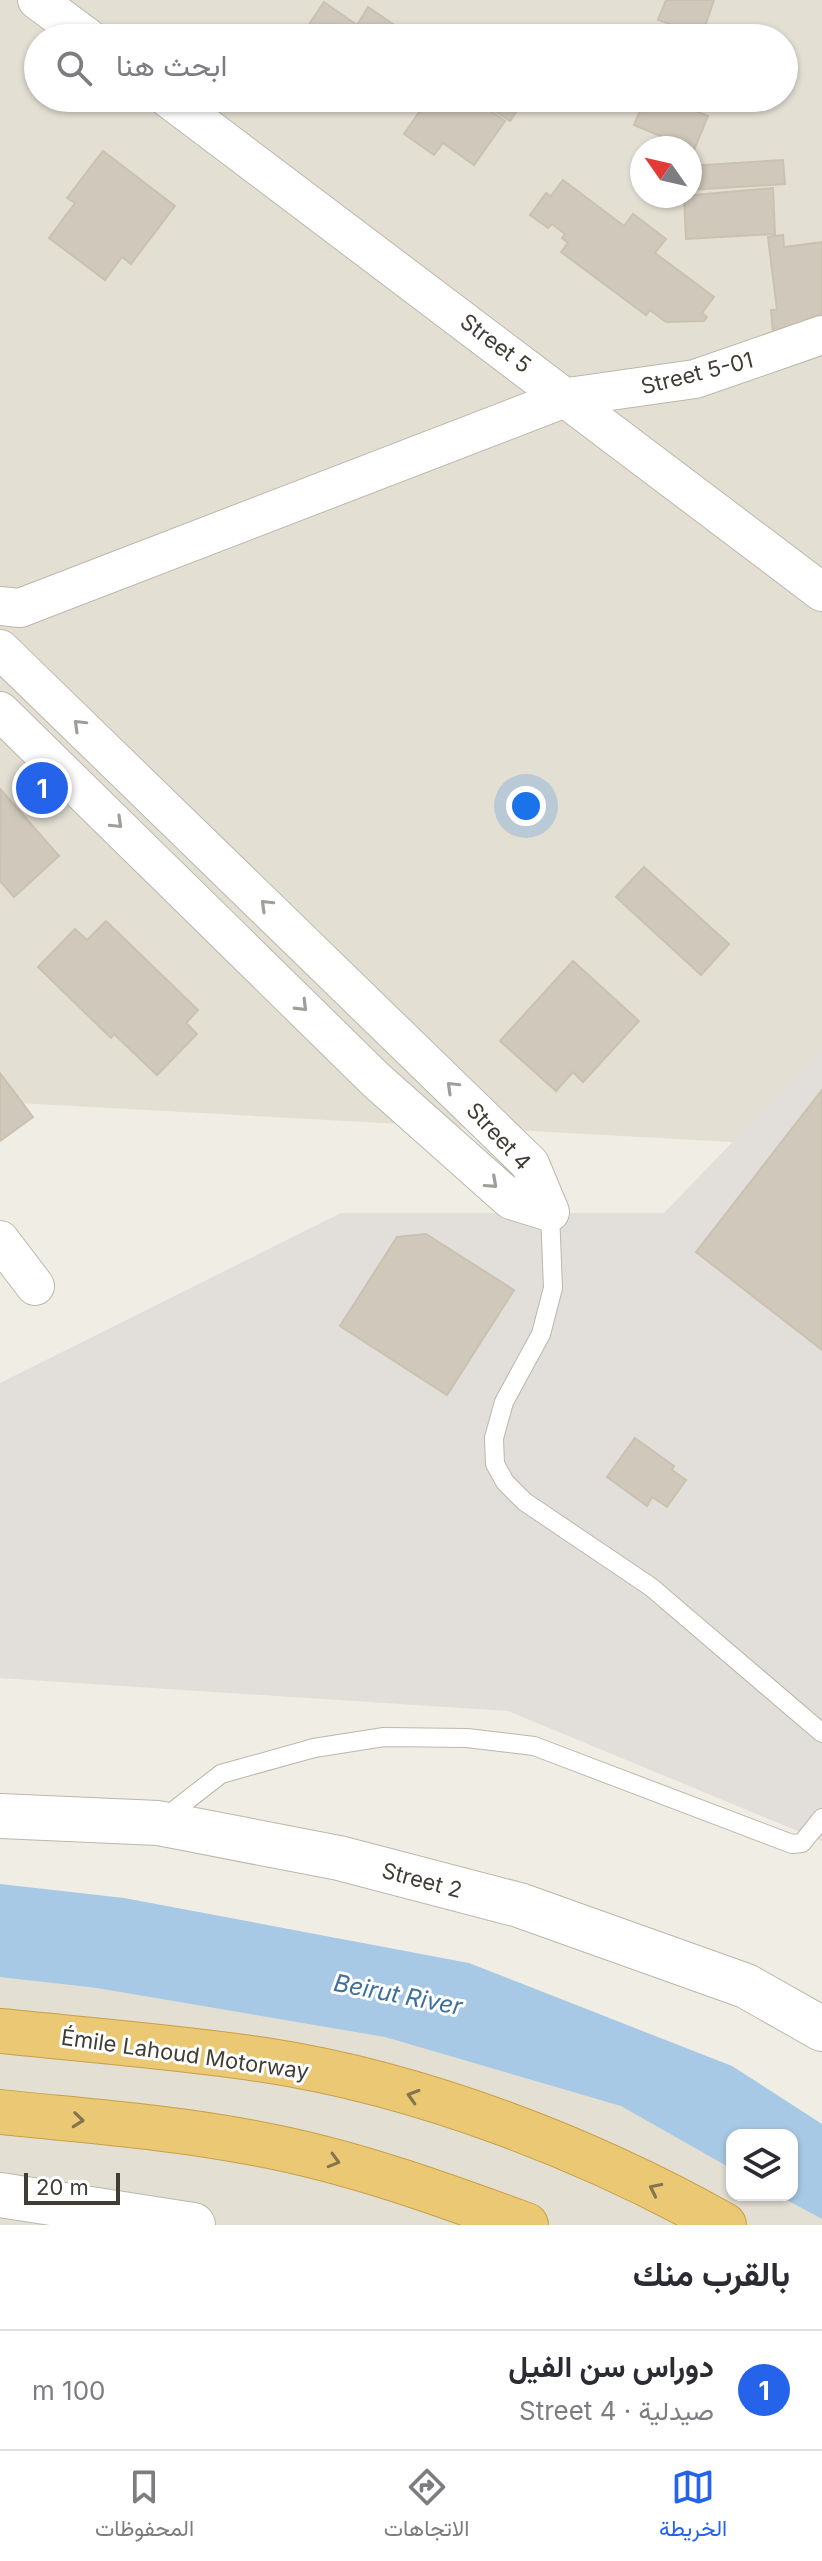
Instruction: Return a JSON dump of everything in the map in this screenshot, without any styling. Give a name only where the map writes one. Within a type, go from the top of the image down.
[{"type":"highway","name":"Émile Lahoud Motorway","points":[[0,2031],[267,2061],[399,2092],[552,2143],[724,2225]]},
{"type":"highway","points":[[0,2112],[187,2132],[260,2144],[373,2173],[526,2225]]},
{"type":"street","points":[[37,0],[69,24]]},
{"type":"street","name":"Street 5","points":[[187,112],[568,397],[822,592]]},
{"type":"street","name":"Street 5-01","points":[[10,607],[568,397],[695,379],[822,335]]},
{"type":"street","points":[[0,642],[10,607]]},
{"type":"street","name":"Street 4","points":[[0,649],[193,866]]},
{"type":"street","name":"Street 4","points":[[0,711],[193,866],[530,1164],[550,1212]]},
{"type":"street","points":[[0,1240],[35,1286]]},
{"type":"street","name":"Street 2","points":[[0,1816],[158,1823],[339,1858],[519,1905],[746,1986],[822,2029]]},
{"type":"street","points":[[0,2195],[193,2225]]},
{"type":"lane","points":[[550,1212],[553,1288],[541,1334],[504,1402],[494,1438],[495,1464],[505,1482],[525,1502],[651,1587],[822,1733]]},
{"type":"lane","points":[[158,1823],[221,1774],[314,1748],[384,1737],[467,1738],[534,1746],[792,1844],[802,1843],[822,1818]]},
{"type":"shaded area","points":[[0,0],[822,0],[822,1147],[0,1102]]},
{"type":"shaded area","points":[[822,1049],[822,1841],[508,1711],[0,1678],[0,1383],[341,1213],[664,1213]]},
{"type":"shaded area","points":[[0,1931],[264,1968],[726,2133],[726,2201],[798,2201],[798,2190],[822,2168],[822,2225],[0,2225]]},
{"type":"water","name":"Beirut River","points":[[0,1884],[124,1898],[469,1963],[732,2066],[822,2124],[822,2219],[789,2201],[798,2201],[798,2129],[726,2129],[726,2166],[621,2106],[385,2037],[97,1988],[0,1977]]},
{"type":"building","points":[[666,0],[714,0],[706,24],[670,24],[658,20]]},
{"type":"building","points":[[324,2],[356,24],[309,24]]},
{"type":"building","points":[[368,7],[393,24],[358,24]]},
{"type":"building","points":[[419,112],[492,112],[505,121],[474,165],[443,143],[434,155],[404,134]]},
{"type":"building","points":[[497,112],[516,112],[510,121]]},
{"type":"building","points":[[639,112],[698,112],[708,116],[700,136],[660,136],[634,125]]},
{"type":"building","points":[[103,151],[175,206],[131,264],[122,257],[105,280],[49,238],[75,203],[67,198]]},
{"type":"building","points":[[783,160],[785,184],[702,189],[702,165]]},
{"type":"building","points":[[563,180],[624,226],[633,214],[666,239],[655,253],[714,297],[702,313],[707,317],[704,321],[666,322],[650,310],[646,315],[561,252],[568,243],[562,238],[565,234],[552,224],[548,228],[530,215],[546,193],[551,196]]},
{"type":"building","points":[[773,188],[775,234],[686,239],[685,208],[702,208],[702,194]]},
{"type":"building","points":[[783,235],[784,247],[822,242],[822,315],[812,317],[813,327],[773,332],[771,310],[777,310],[768,237]]},
{"type":"building","points":[[1,790],[59,856],[14,897],[0,881]]},
{"type":"building","points":[[644,867],[729,944],[701,975],[616,897]]},
{"type":"building","points":[[106,921],[198,1010],[186,1023],[197,1034],[157,1075],[114,1034],[111,1038],[38,967],[75,929],[87,940]]},
{"type":"building","points":[[573,961],[639,1021],[583,1082],[573,1072],[556,1091],[500,1041]]},
{"type":"building","points":[[0,1073],[33,1117],[0,1141]]},
{"type":"building","points":[[822,1090],[822,1350],[696,1252]]},
{"type":"building","points":[[426,1234],[514,1290],[447,1395],[340,1326],[397,1237]]},
{"type":"building","points":[[635,1438],[674,1466],[672,1470],[686,1480],[667,1507],[652,1497],[647,1506],[607,1477]]},
{"type":"place","name":"دوراس سن الفيل","points":[[42,788]]}]
